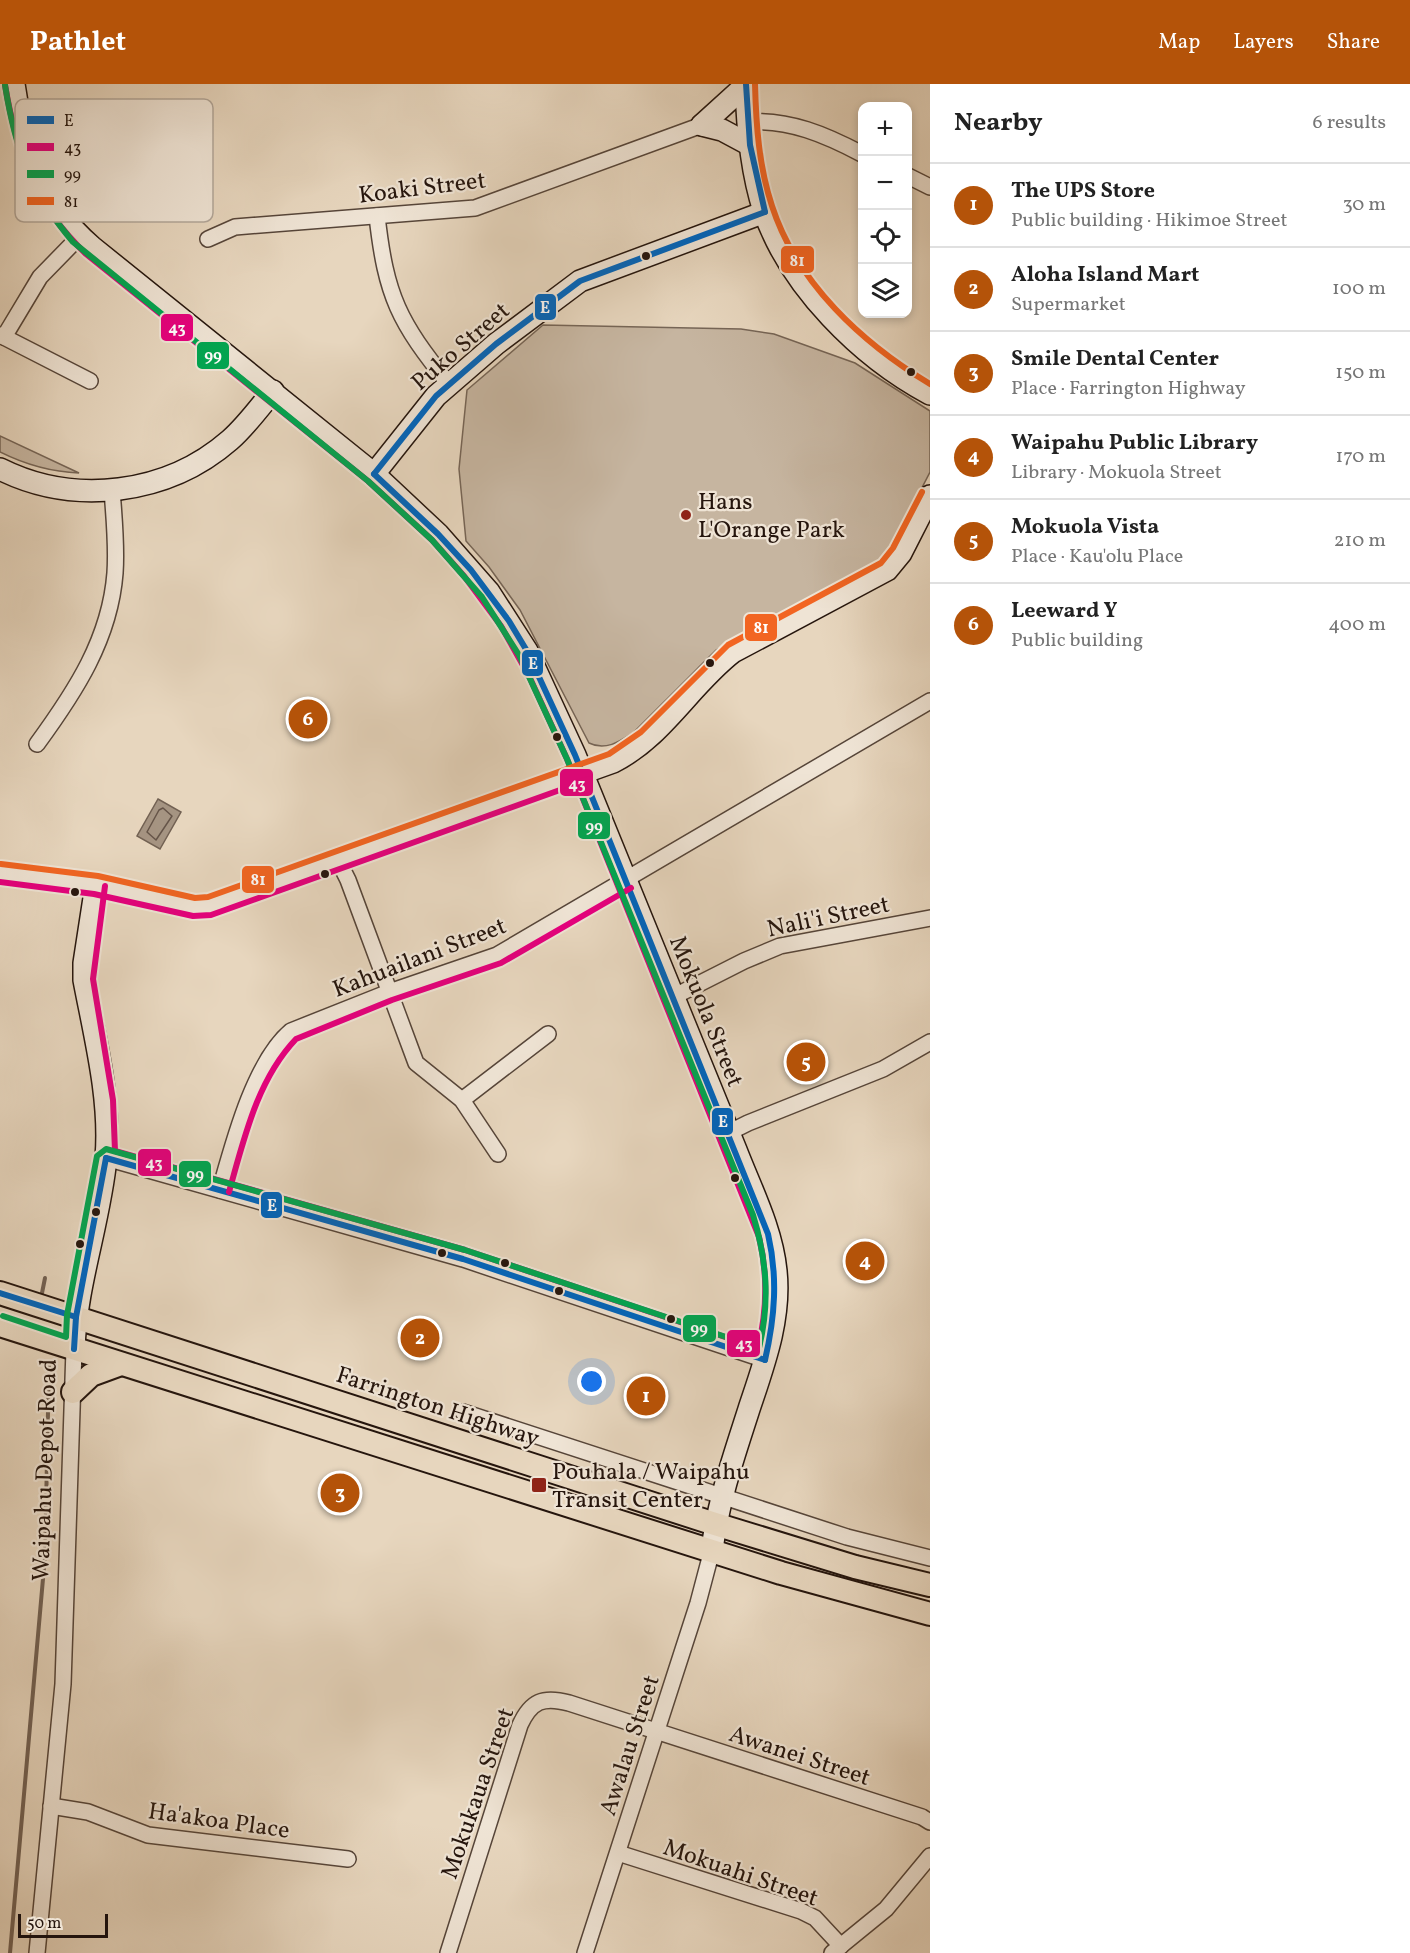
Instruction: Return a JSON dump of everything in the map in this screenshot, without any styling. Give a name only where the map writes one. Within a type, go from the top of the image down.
[{"type":"main road","name":"Farrington Highway","points":[[0,1293],[715,1524],[855,1566],[930,1585]]},
{"type":"main road","points":[[0,1325],[844,1592],[930,1614]]},
{"type":"main road","points":[[73,1392],[91,1375],[121,1364]]},
{"type":"street","name":"Mokuola Street","points":[[14,84],[16,99]]},
{"type":"street","points":[[746,84],[750,145],[765,212],[797,271],[828,314],[876,361],[930,394]]},
{"type":"street","points":[[702,124],[746,84]]},
{"type":"street","points":[[748,122],[771,121],[811,130],[858,152]]},
{"type":"street","points":[[702,124],[722,130],[750,145]]},
{"type":"street","name":"Koaki Street","points":[[208,239],[235,226],[451,211],[498,202],[702,124]]},
{"type":"street","points":[[912,178],[930,187]]},
{"type":"street","name":"Puko Street","points":[[374,474],[436,396],[496,344],[580,281],[765,212]]},
{"type":"street","points":[[377,216],[384,269],[396,307],[414,340],[449,384]]},
{"type":"street","name":"Mokuola Street","points":[[67,222],[80,236],[374,474],[438,534],[489,592],[527,651],[582,773],[626,880],[764,1223],[775,1265],[776,1312],[765,1360],[721,1496],[712,1550]]},
{"type":"street","points":[[80,236],[40,277],[2,336],[90,381]]},
{"type":"street","points":[[0,469],[31,482],[59,488],[112,490],[157,481],[198,462],[230,439],[273,392]]},
{"type":"street","points":[[37,744],[83,677],[105,622],[115,577],[112,490]]},
{"type":"street","points":[[0,873],[96,885],[170,903],[210,906],[339,862],[613,762],[642,745],[715,666],[733,652],[888,570],[901,553],[930,496]]},
{"type":"street","name":"Kahuailani Street","points":[[220,1190],[262,1070],[280,1041],[306,1024],[389,992],[497,956],[930,701]]},
{"type":"street","points":[[339,862],[348,880],[416,1063],[462,1100],[498,1154]]},
{"type":"street","name":"Waipahu Depot Road","points":[[37,1953],[63,1684],[67,1497],[76,1317],[106,1158],[104,1101],[84,980],[84,963],[96,885]]},
{"type":"street","name":"Nali'i Street","points":[[673,997],[744,961],[780,946],[930,918]]},
{"type":"street","points":[[462,1100],[548,1034]]},
{"type":"street","points":[[728,1133],[883,1070],[930,1042]]},
{"type":"street","points":[[106,1158],[474,1263],[765,1360]]},
{"type":"street","points":[[463,1412],[847,1537],[930,1558]]},
{"type":"street","name":"Awalau Street","points":[[585,1953],[712,1550]]},
{"type":"street","name":"Mokukaua Street","points":[[448,1953],[520,1725],[531,1705],[539,1700],[558,1700],[656,1732]]},
{"type":"street","name":"Awanei Street","points":[[656,1732],[922,1817],[930,1822]]},
{"type":"street","name":"Ha'akoa Place","points":[[51,1806],[88,1812],[148,1835],[348,1859]]},
{"type":"street","name":"Mokuahi Street","points":[[618,1853],[801,1911],[815,1918],[836,1950]]},
{"type":"street","points":[[836,1950],[886,1909],[930,1856]]},
{"type":"shaded area","name":"Hans L'Orange Park","points":[[543,325],[741,329],[774,334],[855,363],[930,411],[930,472],[895,540],[882,559],[868,570],[716,650],[633,733],[606,746],[589,743],[520,610],[489,567],[466,541],[459,469],[467,390]]},
{"type":"shaded area","points":[[0,436],[79,473],[48,469],[10,457],[0,452]]},
{"type":"water","points":[[158,799],[181,812],[160,849],[137,836]]},
{"type":"waterway","points":[[42,1293],[45,1278]]},
{"type":"waterway","points":[[10,1953],[45,1556],[49,1364]]},
{"type":"transit line","name":"E","points":[[746,84],[750,145],[765,212]]},
{"type":"transit line","name":"81","points":[[755,84],[759,146],[764,176],[783,234],[798,261],[815,285],[857,330],[880,350],[930,384]]},
{"type":"transit line","name":"43","points":[[5,85],[15,134]]},
{"type":"transit line","name":"99","points":[[5,85],[15,133]]},
{"type":"transit line","name":"E","points":[[374,474],[436,396],[496,344],[580,281],[765,212]]},
{"type":"transit line","name":"99","points":[[3,1316],[66,1337],[67,1315],[97,1156],[106,1149],[465,1250],[759,1348],[766,1298],[764,1265],[753,1215],[567,759],[519,655],[482,597],[432,540],[368,481],[73,242],[57,222]]},
{"type":"transit line","name":"43","points":[[58,222],[86,254],[368,481],[432,540],[464,576],[501,626],[529,676],[567,759],[759,1237],[764,1265],[765,1292],[758,1348],[465,1250],[115,1151],[113,1100],[93,979],[105,886]]},
{"type":"transit line","name":"E","points":[[374,474],[438,534],[471,570],[509,621],[527,651],[575,755],[768,1234],[773,1266],[774,1297],[765,1360]]},
{"type":"transit line","name":"81","points":[[1,864],[98,876],[195,898],[208,897],[609,754],[641,732],[728,645],[881,563],[893,548],[922,492]]},
{"type":"transit line","name":"43","points":[[0,882],[94,894],[193,916],[211,915],[585,781]]},
{"type":"transit line","name":"43","points":[[229,1192],[253,1111],[271,1073],[296,1039],[392,1000],[501,963],[631,888]]},
{"type":"transit line","name":"E","points":[[106,1158],[463,1259],[765,1360]]},
{"type":"transit line","name":"E","points":[[74,1349],[76,1317],[106,1158]]},
{"type":"transit line","name":"E","points":[[0,1293],[76,1317]]},
{"type":"place","name":"Hans L'Orange Park","points":[[686,515]]},
{"type":"place","name":"Leeward Y","points":[[308,719]]},
{"type":"place","name":"Mokuola Vista","points":[[806,1062]]},
{"type":"place","name":"Waipahu Public Library","points":[[865,1261]]},
{"type":"place","name":"Aloha Island Mart","points":[[420,1338]]},
{"type":"place","name":"The UPS Store","points":[[646,1396]]},
{"type":"place","name":"Pouhala / Waipahu Transit Center","points":[[539,1485]]},
{"type":"place","name":"Smile Dental Center","points":[[340,1493]]}]
